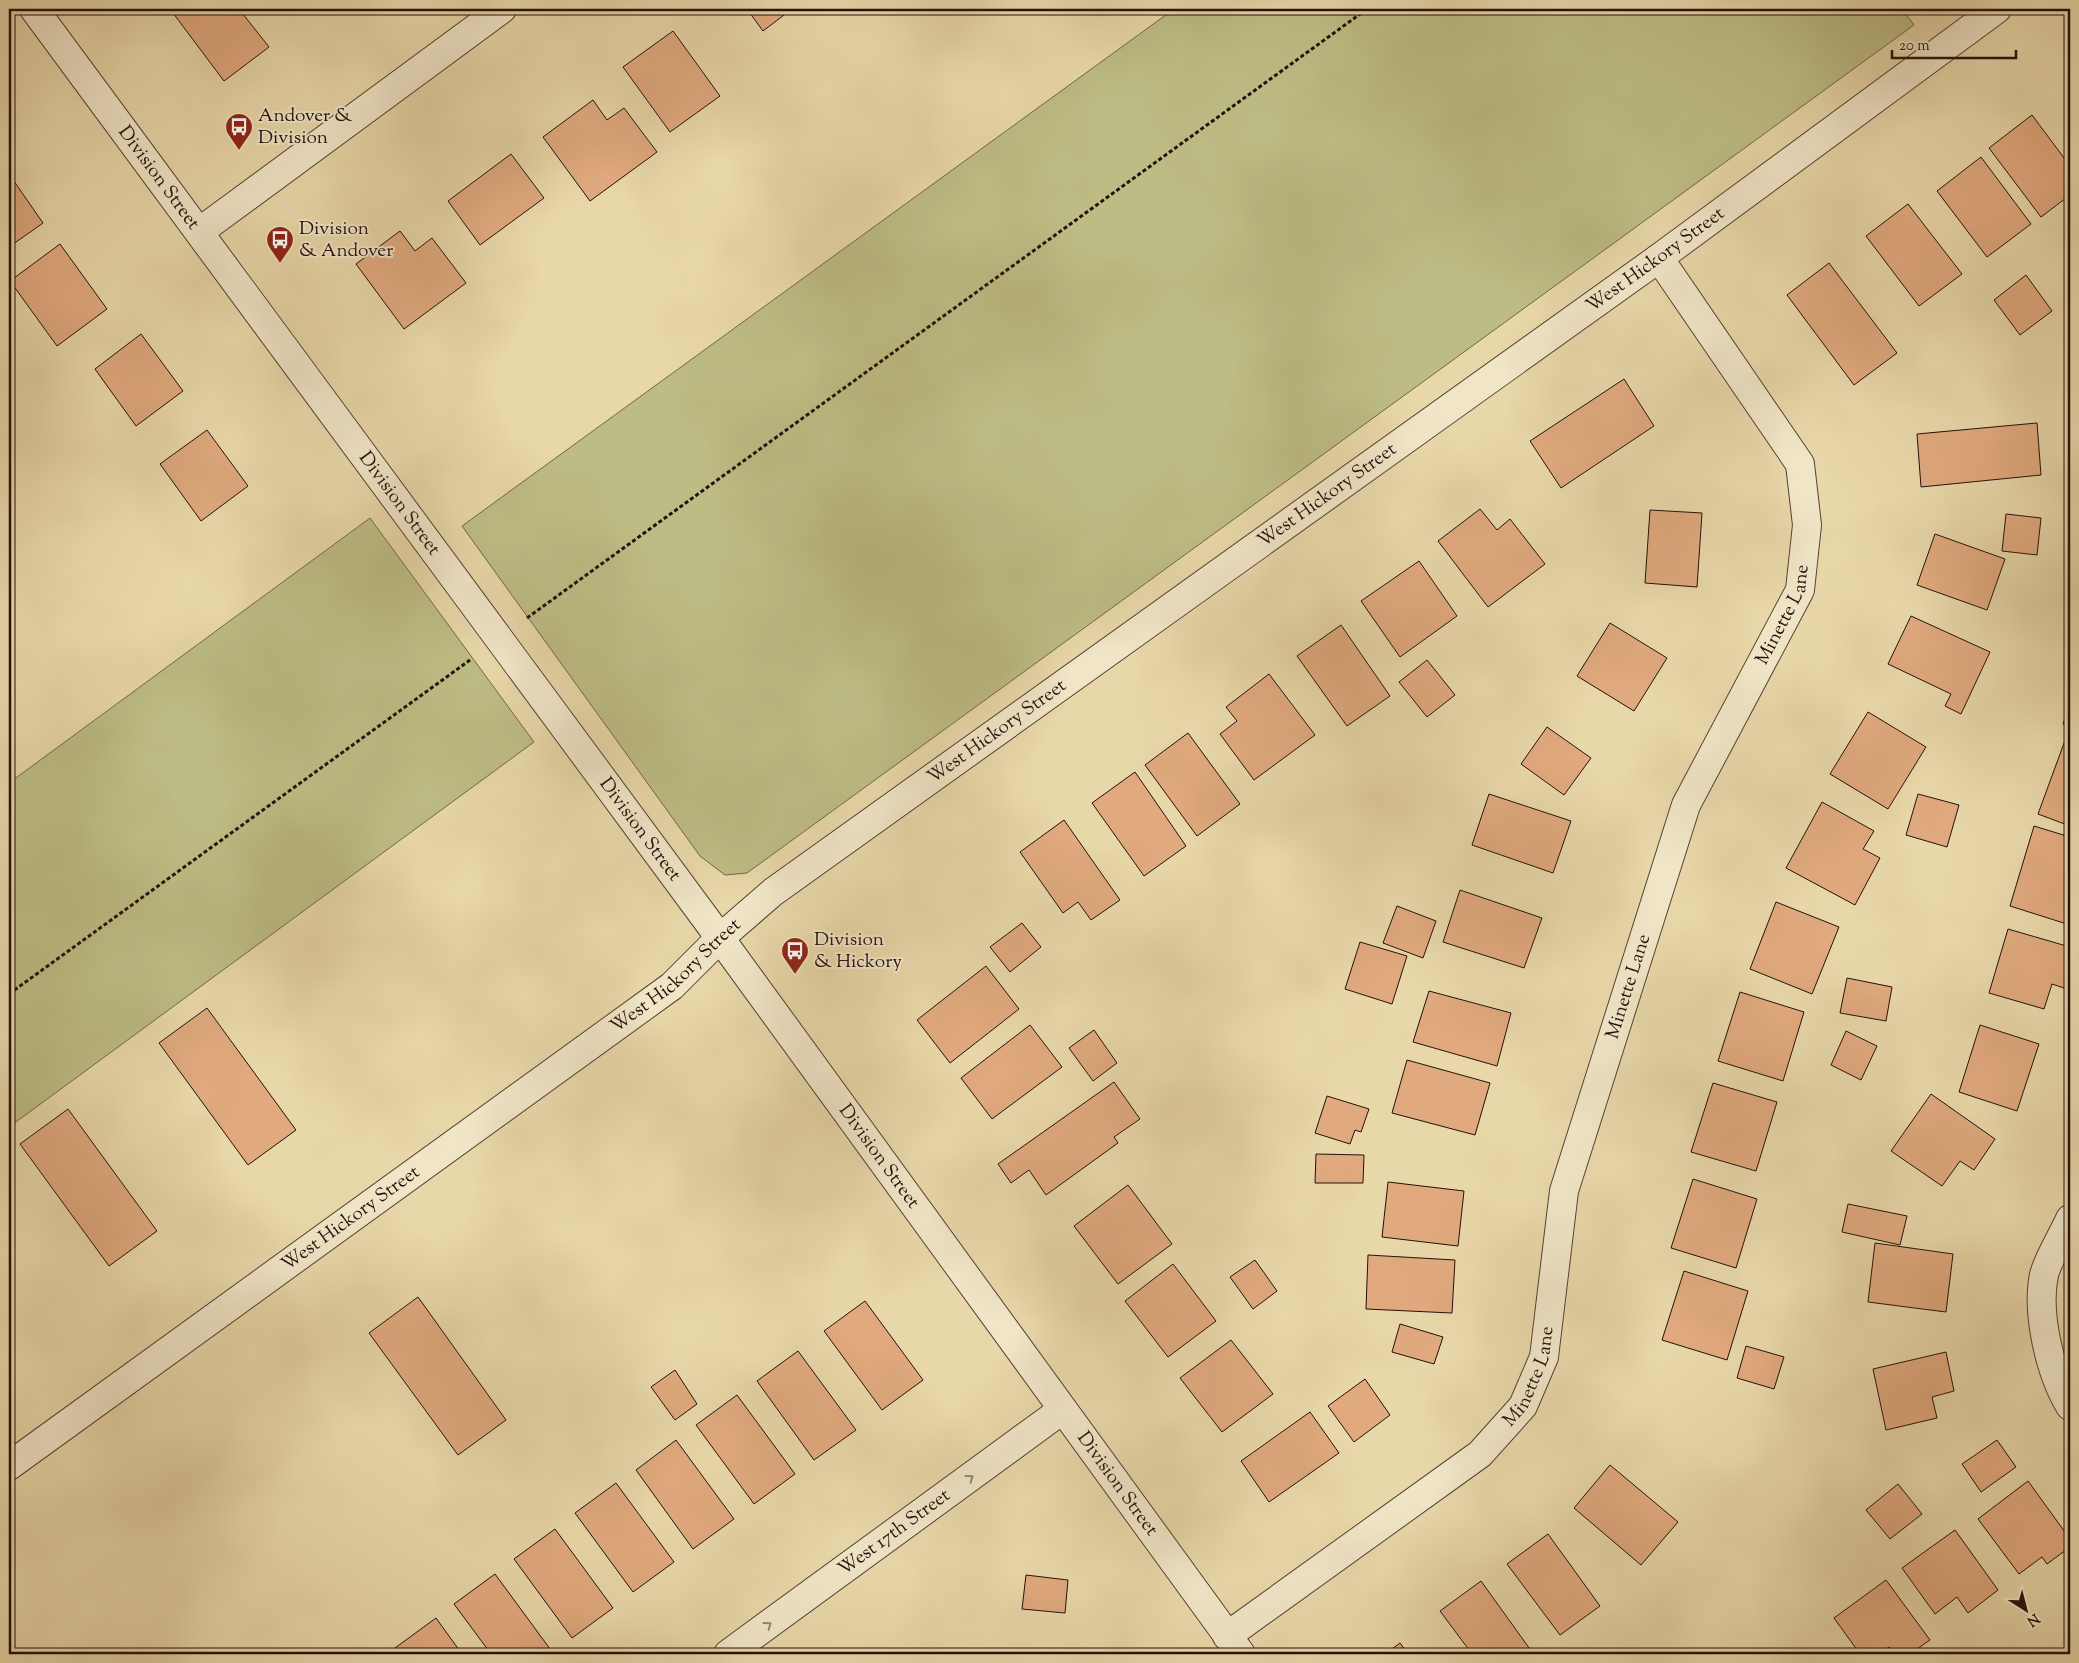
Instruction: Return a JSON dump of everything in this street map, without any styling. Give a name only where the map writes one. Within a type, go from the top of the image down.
[{"type":"street","name":"Division Street","points":[[34,9],[497,639],[720,938],[1234,1645]]},
{"type":"street","points":[[199,232],[502,9]]},
{"type":"street","name":"West Hickory Street","points":[[9,1466],[672,986],[720,938],[773,892],[1659,258],[1997,9]]},
{"type":"street","name":"Minette Lane","points":[[1234,1645],[1480,1454],[1523,1406],[1544,1357],[1564,1191],[1686,805],[1800,590],[1807,525],[1800,464],[1659,258]]},
{"type":"street","points":[[2070,1219],[2044,1274],[2042,1306],[2053,1368],[2070,1406]]},
{"type":"street","name":"West 17th Street","points":[[728,1654],[1062,1410]]},
{"type":"path","points":[[526,619],[1367,9]]},
{"type":"path","points":[[9,994],[472,658]]},
{"type":"shaded area","points":[[1174,9],[1902,9],[1914,25],[747,873],[725,875],[700,856],[462,526]]},
{"type":"shaded area","points":[[370,518],[534,742],[9,1127],[9,783]]},
{"type":"building","points":[[170,9],[239,9],[269,47],[224,81]]},
{"type":"building","points":[[747,9],[792,9],[763,31]]},
{"type":"building","points":[[673,31],[720,96],[670,132],[623,67]]},
{"type":"building","points":[[593,100],[607,120],[624,108],[657,152],[590,201],[543,137]]},
{"type":"building","points":[[2032,115],[2070,166],[2070,195],[2041,217],[1989,148]]},
{"type":"building","points":[[511,154],[544,198],[480,245],[448,201]]},
{"type":"building","points":[[1981,157],[2031,224],[1987,257],[1937,191]]},
{"type":"building","points":[[9,174],[43,223],[9,247]]},
{"type":"building","points":[[1908,204],[1962,274],[1919,306],[1866,236]]},
{"type":"building","points":[[400,231],[415,251],[432,238],[466,283],[404,329],[356,264]]},
{"type":"building","points":[[60,244],[107,309],[57,346],[10,281]]},
{"type":"building","points":[[1829,263],[1897,353],[1854,385],[1787,295]]},
{"type":"building","points":[[2026,275],[2052,311],[2020,335],[1994,300]]},
{"type":"building","points":[[141,334],[183,391],[136,426],[95,369]]},
{"type":"building","points":[[1624,379],[1654,426],[1561,488],[1530,441]]},
{"type":"building","points":[[2037,423],[2041,475],[1921,487],[1917,434]]},
{"type":"building","points":[[207,430],[248,486],[201,521],[160,464]]},
{"type":"building","points":[[1480,509],[1497,530],[1510,519],[1545,564],[1488,607],[1438,541]]},
{"type":"building","points":[[1650,510],[1702,513],[1697,587],[1645,583]]},
{"type":"building","points":[[2006,514],[2041,518],[2037,555],[2002,551]]},
{"type":"building","points":[[1935,534],[2005,559],[1987,610],[1917,585]]},
{"type":"building","points":[[1419,561],[1457,616],[1400,657],[1361,601]]},
{"type":"building","points":[[1911,616],[1990,652],[1961,714],[1945,706],[1951,694],[1888,664]]},
{"type":"building","points":[[1610,623],[1667,658],[1634,711],[1577,676]]},
{"type":"building","points":[[1341,625],[1390,696],[1347,726],[1297,656]]},
{"type":"building","points":[[1427,660],[1455,695],[1427,717],[1399,682]]},
{"type":"building","points":[[1269,674],[1315,735],[1254,780],[1220,734],[1237,721],[1226,707]]},
{"type":"building","points":[[2070,705],[2070,726],[2063,724]]},
{"type":"building","points":[[1868,712],[1926,747],[1888,809],[1830,774]]},
{"type":"building","points":[[1547,727],[1591,758],[1564,795],[1521,764]]},
{"type":"building","points":[[1188,733],[1240,804],[1197,836],[1145,765]]},
{"type":"building","points":[[2067,735],[2070,736],[2070,826],[2038,814]]},
{"type":"building","points":[[1135,772],[1186,846],[1144,876],[1092,803]]},
{"type":"building","points":[[1489,794],[1571,821],[1553,873],[1472,845]]},
{"type":"building","points":[[1918,794],[1959,805],[1947,847],[1906,835]]},
{"type":"building","points":[[1822,802],[1874,831],[1863,849],[1880,858],[1855,905],[1786,868]]},
{"type":"building","points":[[1064,820],[1120,900],[1091,920],[1078,902],[1063,913],[1020,852]]},
{"type":"building","points":[[2034,826],[2070,837],[2070,925],[2010,906]]},
{"type":"building","points":[[1460,890],[1542,918],[1524,968],[1443,942]]},
{"type":"building","points":[[1776,902],[1839,927],[1812,994],[1750,969]]},
{"type":"building","points":[[1397,906],[1436,921],[1423,958],[1383,943]]},
{"type":"building","points":[[1022,923],[1041,947],[1010,972],[990,947]]},
{"type":"building","points":[[2008,929],[2070,947],[2070,990],[2052,984],[2044,1009],[1989,993]]},
{"type":"building","points":[[1360,942],[1407,956],[1392,1004],[1345,989]]},
{"type":"building","points":[[986,966],[1019,1009],[950,1063],[917,1020]]},
{"type":"building","points":[[1847,978],[1892,987],[1886,1021],[1840,1013]]},
{"type":"building","points":[[1429,991],[1511,1013],[1497,1066],[1413,1042]]},
{"type":"building","points":[[1740,992],[1804,1012],[1783,1081],[1718,1061]]},
{"type":"building","points":[[207,1008],[296,1130],[248,1165],[159,1043]]},
{"type":"building","points":[[1030,1025],[1062,1067],[992,1119],[961,1078]]},
{"type":"building","points":[[1980,1025],[2039,1044],[2017,1111],[1959,1092]]},
{"type":"building","points":[[1094,1030],[1117,1063],[1093,1081],[1069,1048]]},
{"type":"building","points":[[1846,1031],[1877,1046],[1861,1080],[1831,1065]]},
{"type":"building","points":[[1407,1060],[1490,1083],[1475,1135],[1392,1113]]},
{"type":"building","points":[[1114,1082],[1140,1119],[1114,1137],[1118,1143],[1046,1195],[1029,1170],[1011,1183],[998,1164]]},
{"type":"building","points":[[1713,1083],[1777,1102],[1756,1171],[1691,1152]]},
{"type":"building","points":[[1931,1094],[1995,1139],[1974,1170],[1960,1161],[1942,1186],[1891,1151]]},
{"type":"building","points":[[1327,1096],[1369,1109],[1361,1132],[1355,1130],[1350,1144],[1315,1133]]},
{"type":"building","points":[[68,1109],[157,1231],[109,1266],[20,1144]]},
{"type":"building","points":[[1316,1154],[1364,1155],[1363,1183],[1315,1183]]},
{"type":"building","points":[[1693,1179],[1757,1199],[1736,1268],[1671,1248]]},
{"type":"building","points":[[1388,1182],[1464,1191],[1458,1246],[1382,1237]]},
{"type":"building","points":[[1128,1185],[1172,1244],[1118,1284],[1074,1226]]},
{"type":"building","points":[[1848,1204],[1907,1216],[1900,1245],[1842,1232]]},
{"type":"building","points":[[1875,1243],[1953,1254],[1946,1312],[1868,1302]]},
{"type":"building","points":[[1368,1255],[1455,1260],[1452,1313],[1366,1309]]},
{"type":"building","points":[[1255,1260],[1277,1291],[1253,1309],[1230,1277]]},
{"type":"building","points":[[1173,1264],[1216,1321],[1168,1357],[1125,1301]]},
{"type":"building","points":[[1684,1271],[1748,1291],[1727,1360],[1662,1340]]},
{"type":"building","points":[[418,1297],[506,1420],[458,1455],[369,1333]]},
{"type":"building","points":[[865,1301],[923,1380],[882,1410],[824,1331]]},
{"type":"building","points":[[1400,1324],[1443,1337],[1434,1364],[1392,1352]]},
{"type":"building","points":[[1231,1340],[1273,1394],[1222,1432],[1180,1378]]},
{"type":"building","points":[[1746,1346],[1784,1357],[1774,1389],[1737,1378]]},
{"type":"building","points":[[798,1351],[856,1430],[814,1460],[757,1381]]},
{"type":"building","points":[[1946,1352],[1954,1391],[1932,1397],[1937,1418],[1886,1430],[1873,1369]]},
{"type":"building","points":[[675,1370],[697,1404],[675,1420],[651,1387]]},
{"type":"building","points":[[1365,1379],[1390,1415],[1354,1442],[1328,1406]]},
{"type":"building","points":[[737,1395],[795,1474],[754,1504],[696,1425]]},
{"type":"building","points":[[1310,1412],[1339,1453],[1269,1502],[1241,1461]]},
{"type":"building","points":[[676,1440],[734,1519],[693,1549],[636,1470]]},
{"type":"building","points":[[1997,1440],[2016,1467],[1981,1492],[1962,1464]]},
{"type":"building","points":[[1610,1465],[1678,1522],[1641,1565],[1574,1508]]},
{"type":"building","points":[[2028,1481],[2070,1539],[2070,1547],[2047,1564],[2042,1557],[2019,1574],[1978,1519]]},
{"type":"building","points":[[616,1483],[674,1562],[633,1592],[575,1513]]},
{"type":"building","points":[[1898,1484],[1922,1514],[1890,1539],[1866,1510]]},
{"type":"building","points":[[555,1529],[613,1608],[572,1638],[514,1559]]},
{"type":"building","points":[[1955,1530],[1998,1590],[1968,1613],[1957,1597],[1935,1614],[1902,1568]]},
{"type":"building","points":[[1548,1534],[1600,1606],[1560,1635],[1507,1564]]},
{"type":"building","points":[[495,1574],[553,1653],[491,1654],[454,1604]]},
{"type":"building","points":[[1026,1575],[1068,1580],[1065,1613],[1022,1609]]},
{"type":"building","points":[[1886,1580],[1930,1640],[1910,1654],[1894,1654],[1889,1647],[1879,1654],[1860,1654],[1834,1618]]},
{"type":"building","points":[[1481,1581],[1532,1652],[1529,1654],[1472,1654],[1440,1611]]},
{"type":"building","points":[[436,1618],[462,1654],[400,1654],[395,1648]]},
{"type":"building","points":[[1400,1643],[1408,1654],[1385,1654]]},
{"type":"place","name":"Andover & Division","points":[[239,151]]},
{"type":"place","name":"Division & Andover","points":[[280,264]]},
{"type":"place","name":"Division & Hickory","points":[[795,975]]}]
